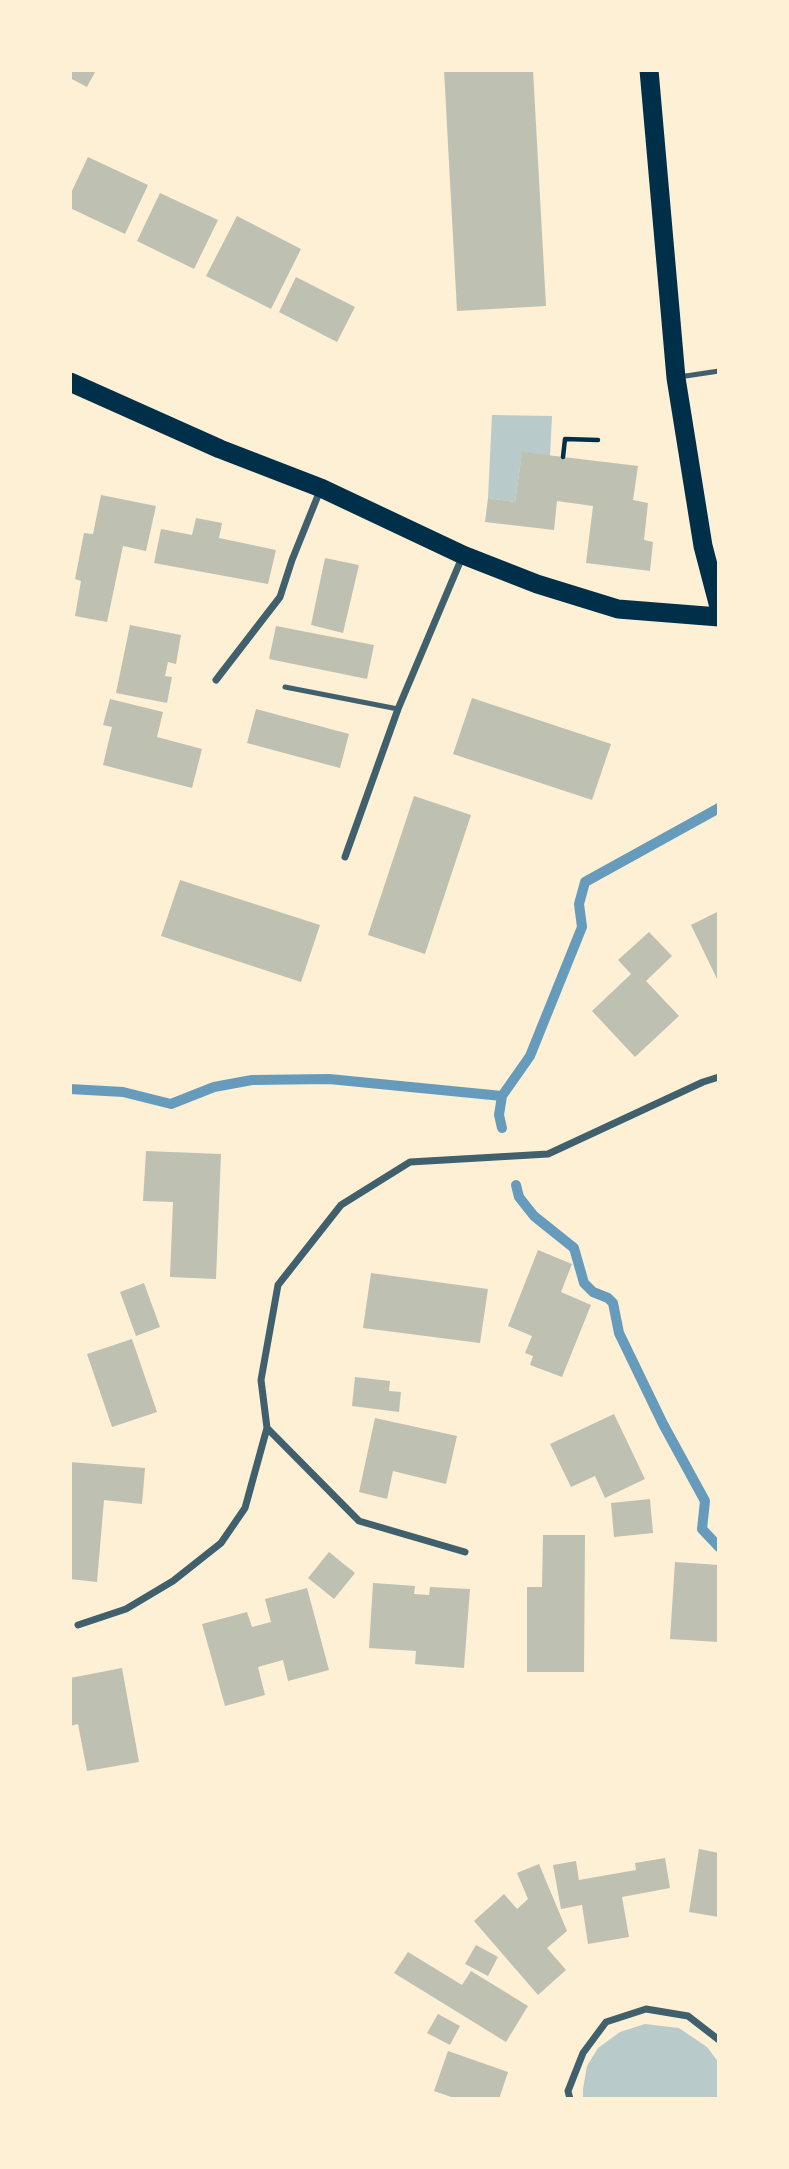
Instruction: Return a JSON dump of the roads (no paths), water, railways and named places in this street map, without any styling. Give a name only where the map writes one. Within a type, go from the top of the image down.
[{"type":"highway","points":[[649,70],[676,378],[703,546],[719,607]]},
{"type":"highway","points":[[70,383],[220,449],[321,488],[463,555],[537,584],[618,609],[719,617]]},
{"type":"street","points":[[216,680],[280,597],[321,488]]},
{"type":"street","points":[[345,857],[398,709],[463,555]]},
{"type":"street","points":[[78,1625],[126,1609],[173,1581],[221,1543],[246,1508],[267,1428],[261,1380],[278,1285],[341,1206],[410,1162],[548,1154],[719,1077]]},
{"type":"street","points":[[267,1428],[359,1521],[465,1552]]},
{"type":"street","points":[[570,2099],[568,2091],[583,2053],[606,2022],[646,2008],[688,2016],[719,2040]]},
{"type":"lane","points":[[676,378],[719,371]]},
{"type":"lane","points":[[285,687],[398,709]]},
{"type":"waterway","points":[[502,1096],[530,1056],[582,927],[579,904],[585,882],[719,808]]},
{"type":"waterway","points":[[70,1089],[123,1092],[171,1104],[214,1087],[252,1080],[329,1079],[502,1096],[499,1115],[502,1128]]},
{"type":"waterway","points":[[516,1185],[519,1197],[534,1216],[574,1248],[584,1283],[593,1292],[613,1303],[619,1333],[663,1424],[705,1501],[702,1529],[719,1547]]}]
